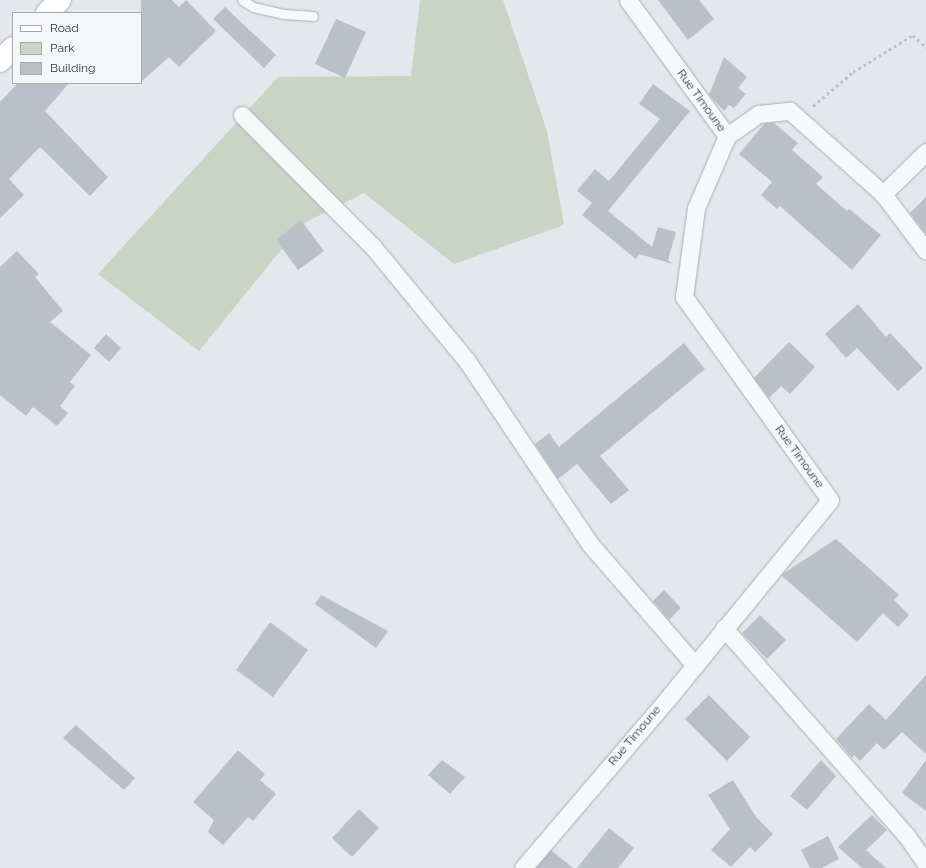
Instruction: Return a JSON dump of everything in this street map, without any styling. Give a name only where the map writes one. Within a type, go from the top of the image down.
[{"type":"main road","points":[[48,12],[60,0]]},
{"type":"main road","points":[[0,61],[12,49]]},
{"type":"street","points":[[43,0],[43,12]]},
{"type":"street","name":"Rue Timoune","points":[[523,868],[830,500],[684,297],[696,208],[726,136],[628,0]]},
{"type":"street","points":[[726,136],[759,114],[790,111],[883,194],[926,251]]},
{"type":"street","points":[[242,115],[373,247],[467,361],[590,544],[694,664]]},
{"type":"street","points":[[883,194],[926,152]]},
{"type":"street","points":[[724,628],[906,835],[926,864]]},
{"type":"lane","points":[[242,0],[253,7],[283,14],[313,16]]},
{"type":"path","points":[[798,119],[853,72],[913,35],[926,47]]},
{"type":"green space","points":[[420,0],[503,0],[547,131],[564,225],[454,264],[364,193],[302,224],[199,351],[98,274],[278,77],[411,76]]},
{"type":"building","points":[[141,0],[172,0],[179,7],[186,0],[216,31],[179,67],[169,57],[142,81]]},
{"type":"building","points":[[658,0],[699,0],[714,19],[688,40]]},
{"type":"building","points":[[225,7],[276,55],[264,68],[213,19]]},
{"type":"building","points":[[336,19],[366,32],[345,78],[315,64]]},
{"type":"building","points":[[724,57],[747,77],[738,88],[746,94],[734,108],[729,105],[724,111],[709,95]]},
{"type":"building","points":[[17,84],[68,84],[45,111],[108,177],[90,196],[40,147],[9,179],[24,195],[0,218],[0,102]]},
{"type":"building","points":[[653,84],[690,111],[608,211],[652,247],[658,227],[676,232],[668,260],[673,264],[639,254],[636,259],[582,215],[592,203],[577,191],[595,169],[609,181],[660,119],[639,104]]},
{"type":"building","points":[[765,123],[774,123],[798,143],[792,150],[823,177],[816,184],[847,211],[849,209],[881,235],[852,270],[780,206],[777,209],[761,195],[772,182],[739,154]]},
{"type":"building","points":[[926,197],[926,234],[910,213]]},
{"type":"building","points":[[301,220],[324,251],[298,270],[276,240]]},
{"type":"building","points":[[17,251],[39,274],[35,277],[63,311],[50,322],[91,355],[70,382],[75,386],[60,406],[68,413],[57,426],[33,407],[26,416],[0,395],[0,267]]},
{"type":"building","points":[[858,304],[886,337],[890,333],[923,368],[898,391],[857,348],[846,358],[825,334]]},
{"type":"building","points":[[106,334],[121,348],[109,362],[94,348]]},
{"type":"building","points":[[789,342],[815,367],[790,394],[781,386],[769,398],[754,378]]},
{"type":"building","points":[[684,343],[705,369],[600,456],[629,490],[611,504],[577,464],[558,479],[535,444],[549,433],[559,447]]},
{"type":"building","points":[[836,539],[899,595],[894,600],[909,615],[898,627],[883,613],[857,642],[781,575]]},
{"type":"building","points":[[664,590],[681,608],[669,620],[653,601]]},
{"type":"building","points":[[321,595],[388,631],[376,648],[315,604]]},
{"type":"building","points":[[760,615],[786,640],[767,659],[742,633]]},
{"type":"building","points":[[270,622],[308,650],[273,697],[236,670]]},
{"type":"building","points":[[926,675],[926,754],[902,732],[884,750],[877,743],[860,761],[854,755],[852,758],[836,739],[869,704],[886,720]]},
{"type":"building","points":[[709,695],[750,737],[727,761],[685,719]]},
{"type":"building","points":[[76,725],[135,778],[124,790],[63,738]]},
{"type":"building","points":[[238,750],[265,774],[260,780],[276,794],[253,821],[248,817],[223,845],[208,832],[214,820],[193,802]]},
{"type":"building","points":[[442,760],[465,777],[450,794],[428,775]]},
{"type":"building","points":[[821,760],[836,776],[807,810],[790,796]]},
{"type":"building","points":[[926,760],[926,811],[902,793]]},
{"type":"building","points":[[733,780],[756,817],[773,834],[755,852],[750,847],[731,867],[711,850],[730,829],[708,795]]},
{"type":"building","points":[[359,809],[379,828],[352,857],[332,838]]},
{"type":"building","points":[[872,815],[887,830],[866,850],[886,868],[862,868],[838,847]]},
{"type":"building","points":[[609,828],[634,848],[618,868],[577,868]]},
{"type":"building","points":[[828,836],[839,859],[822,868],[810,868],[801,850]]},
{"type":"building","points":[[551,850],[573,868],[536,868]]}]
